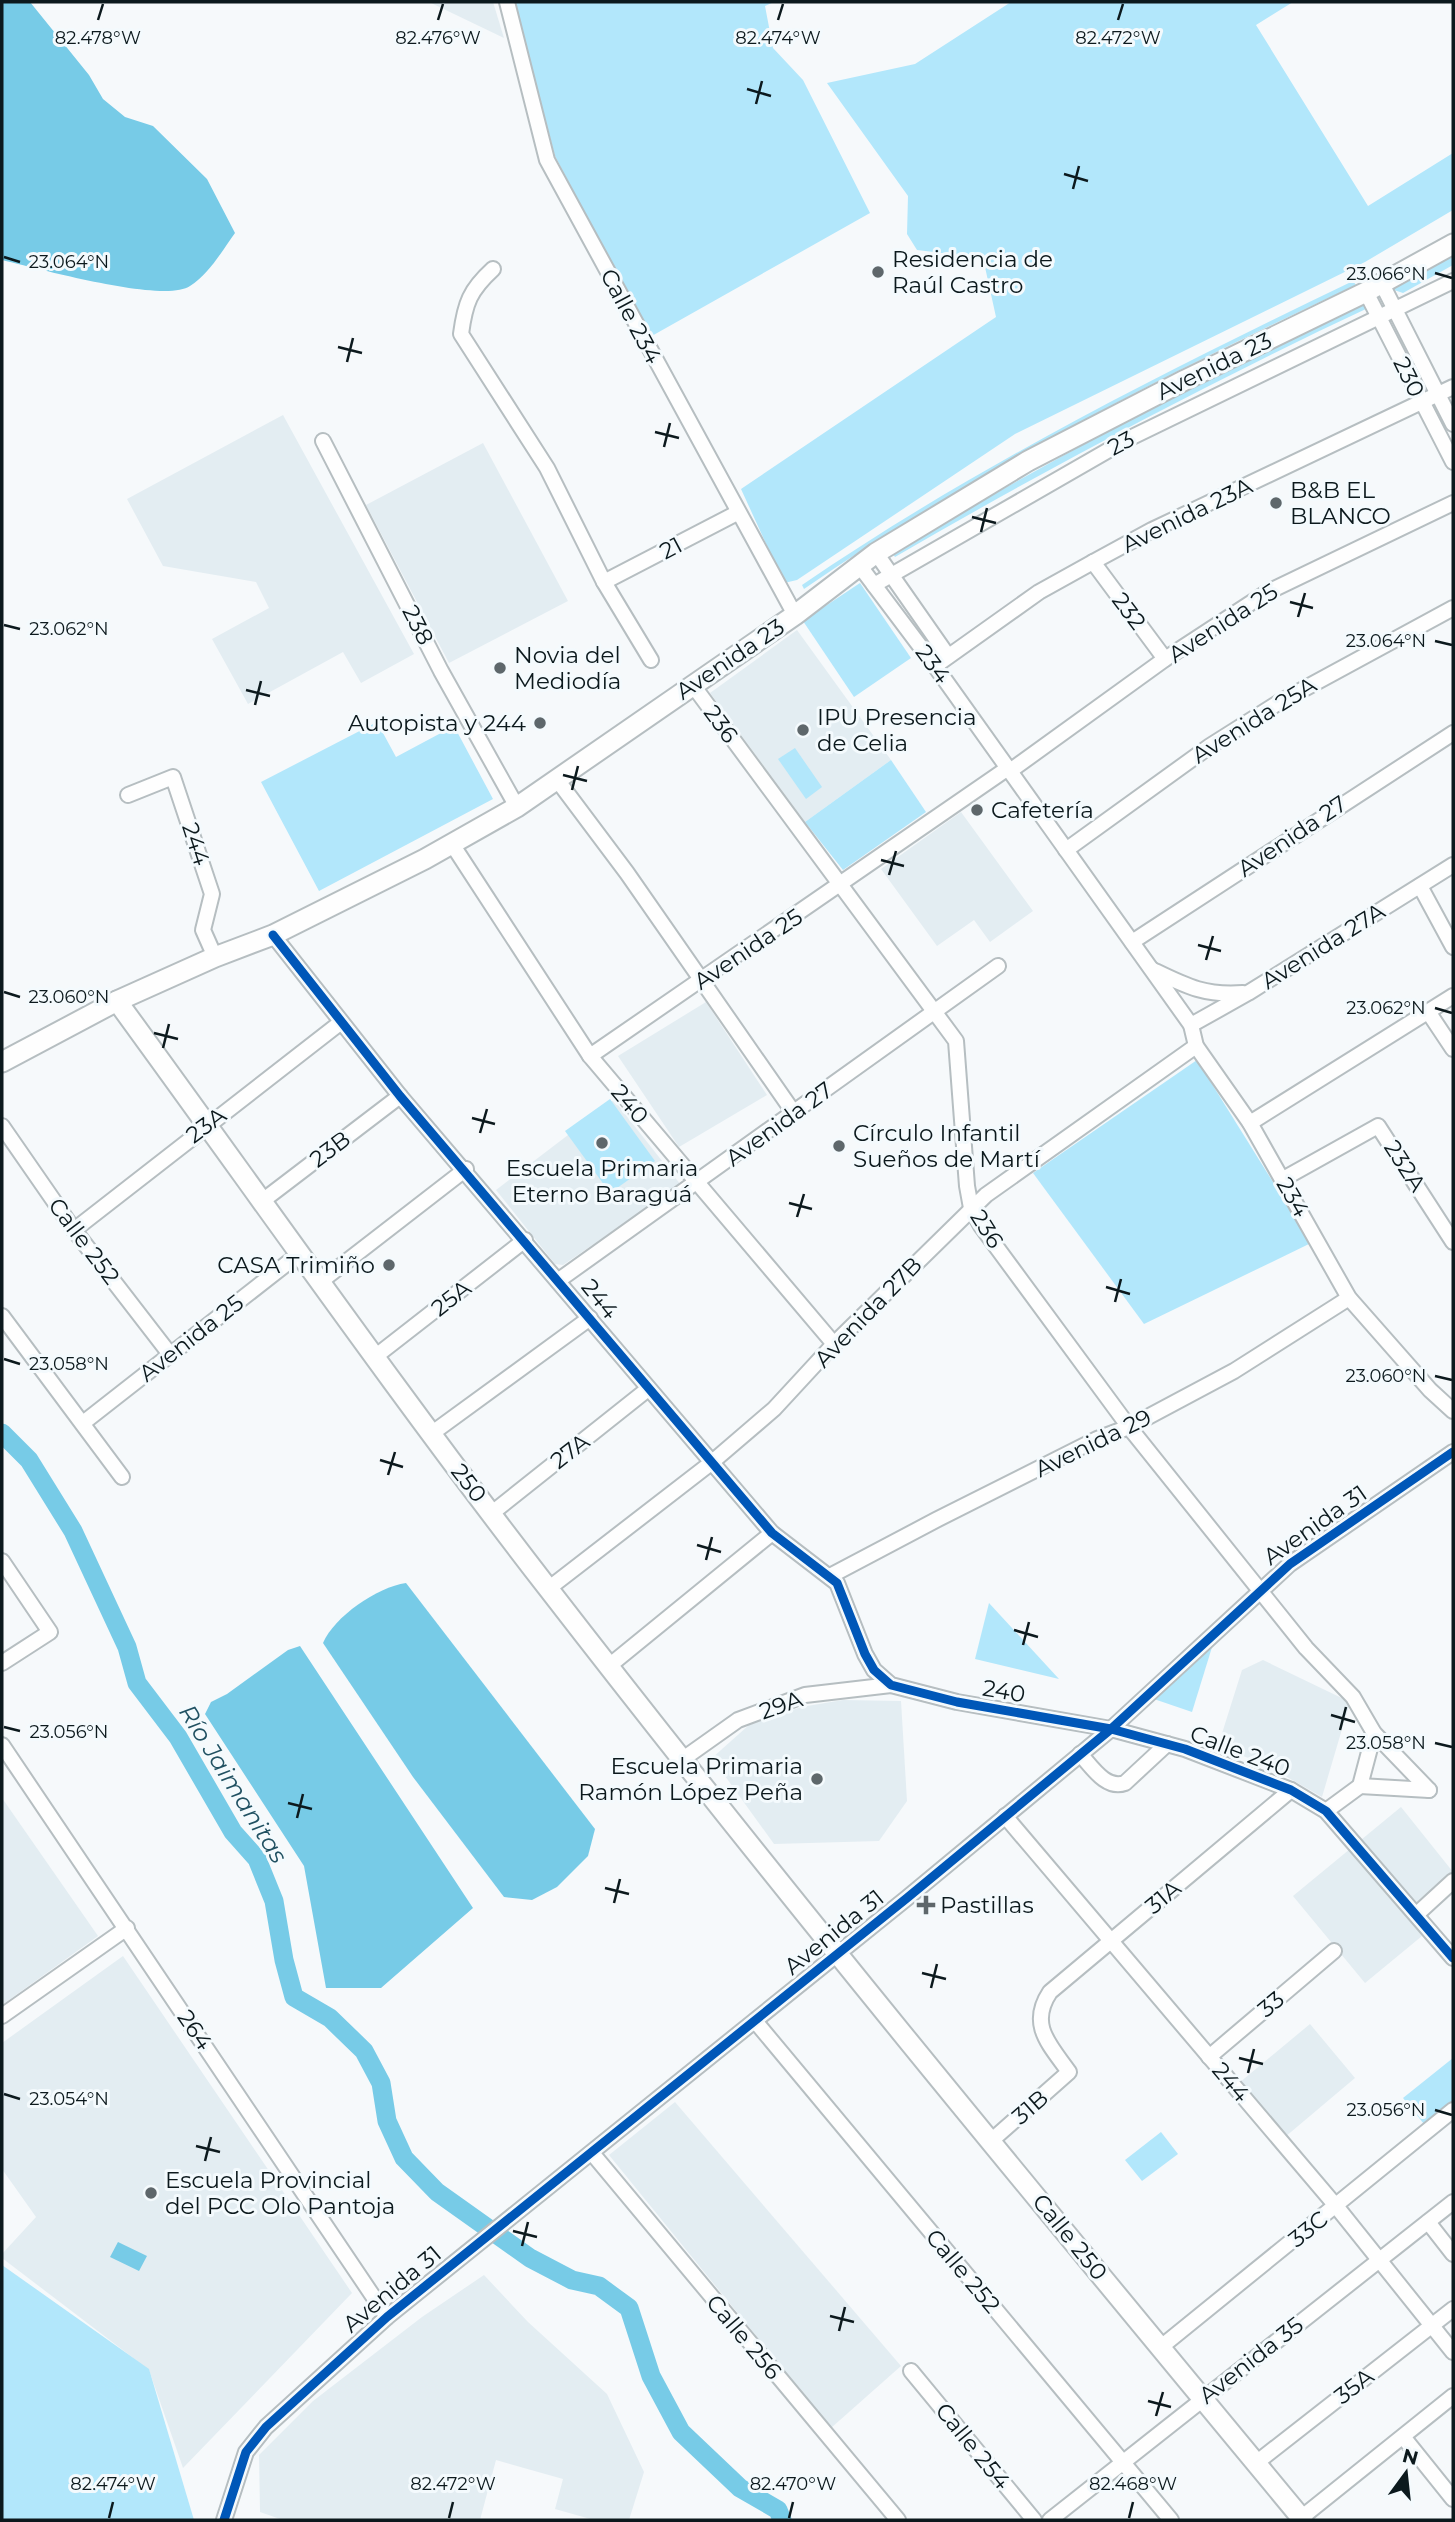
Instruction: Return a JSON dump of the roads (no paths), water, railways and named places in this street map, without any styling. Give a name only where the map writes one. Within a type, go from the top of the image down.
[{"type":"main road","name":"Avenida 23","points":[[2,1062],[117,1001],[215,957],[273,935],[452,844],[558,781],[692,684],[795,615],[876,553],[1028,461],[1185,380],[1374,288],[1453,244]]},
{"type":"main road","name":"250","points":[[117,1001],[299,1254],[548,1589],[837,1953]]},
{"type":"main road","name":"Calle 250","points":[[837,1953],[1302,2519]]},
{"type":"street","name":"Calle 234","points":[[507,2],[547,160],[737,513],[795,615]]},
{"type":"street","points":[[493,269],[473,287],[464,313],[461,334],[547,468],[604,582],[651,660]]},
{"type":"street","name":"23","points":[[874,585],[1128,439],[1453,281]]},
{"type":"street","name":"230","points":[[1374,288],[1396,311],[1453,424]]},
{"type":"street","name":"230","points":[[1374,288],[1380,318],[1453,462]]},
{"type":"street","name":"Avenida 23A","points":[[935,666],[1039,592],[1152,530],[1453,387]]},
{"type":"street","name":"238","points":[[323,441],[441,671],[517,807]]},
{"type":"street","name":"Avenida 25","points":[[590,1056],[1009,770],[1165,659],[1266,593],[1453,503]]},
{"type":"street","name":"21","points":[[604,582],[737,513]]},
{"type":"street","name":"234","points":[[876,553],[948,656]]},
{"type":"street","name":"232","points":[[1093,562],[1165,659]]},
{"type":"street","name":"234","points":[[859,565],[935,666],[1191,1025],[1196,1046],[1250,1123],[1349,1298],[1430,1390],[1453,1411]]},
{"type":"street","name":"Avenida 25A","points":[[1066,850],[1210,746],[1269,709],[1353,660],[1453,608]]},
{"type":"street","name":"236","points":[[692,684],[956,1041],[971,1208],[1129,1427],[1306,1648],[1353,1697],[1374,1732]]},
{"type":"street","name":"Avenida 27","points":[[1132,942],[1453,733]]},
{"type":"street","name":"244","points":[[128,795],[173,777],[212,894],[204,930],[215,957]]},
{"type":"street","points":[[558,781],[703,980],[793,1113]]},
{"type":"street","name":"240","points":[[452,844],[590,1056],[834,1344]]},
{"type":"street","name":"Avenida 27A","points":[[1191,1025],[1248,993],[1453,865]]},
{"type":"street","points":[[1420,886],[1453,947]]},
{"type":"street","name":"244","points":[[273,935],[400,1096],[466,1169],[648,1389],[772,1533],[830,1576],[840,1589],[865,1654],[874,1670],[891,1685]]},
{"type":"street","name":"Avenida 27","points":[[559,1280],[998,966]]},
{"type":"street","name":"234","points":[[1151,969],[1192,989],[1222,995],[1248,993]]},
{"type":"street","points":[[1250,1123],[1453,996]]},
{"type":"street","points":[[1429,1013],[1453,1049]]},
{"type":"street","name":"23A","points":[[74,1230],[207,1124],[341,1023]]},
{"type":"street","name":"Avenida 27B","points":[[548,1589],[712,1463],[774,1409],[834,1344],[971,1208],[1196,1046]]},
{"type":"street","name":"23B","points":[[261,1202],[400,1096]]},
{"type":"street","name":"Calle 252","points":[[2,1126],[74,1230],[169,1353]]},
{"type":"street","name":"232A","points":[[1283,1179],[1378,1126],[1453,1239]]},
{"type":"street","points":[[320,1282],[466,1169]]},
{"type":"street","name":"25A","points":[[376,1356],[526,1240]]},
{"type":"street","name":"Avenida 25","points":[[83,1423],[169,1353],[299,1254]]},
{"type":"street","name":"Avenida 29","points":[[830,1576],[1097,1439],[1129,1427],[1234,1371],[1349,1298]]},
{"type":"street","points":[[2,1316],[122,1476]]},
{"type":"street","points":[[431,1434],[590,1318]]},
{"type":"street","name":"27A","points":[[492,1513],[648,1389]]},
{"type":"street","name":"Avenida 31","points":[[224,2520],[246,2452],[266,2427],[387,2317],[755,2021],[1111,1729],[1290,1564],[1453,1452]]},
{"type":"street","points":[[610,1666],[772,1533]]},
{"type":"street","points":[[2,1561],[50,1632],[2,1663]]},
{"type":"street","name":"240","points":[[891,1685],[957,1702],[1111,1729]]},
{"type":"street","name":"29A","points":[[683,1759],[738,1720],[805,1695],[891,1685]]},
{"type":"street","name":"Calle 240","points":[[1111,1729],[1167,1744],[1290,1790],[1326,1811],[1453,1958]]},
{"type":"street","points":[[1326,1811],[1360,1786],[1374,1732]]},
{"type":"street","points":[[1360,1786],[1429,1790],[1374,1732]]},
{"type":"street","points":[[1080,1754],[1107,1783],[1116,1786],[1125,1783],[1167,1744]]},
{"type":"street","name":"264","points":[[2,1745],[387,2317]]},
{"type":"street","name":"31A","points":[[1069,2072],[1045,2038],[1040,2007],[1050,1992],[1290,1790]]},
{"type":"street","name":"244","points":[[1005,1816],[1336,2206],[1453,2352]]},
{"type":"street","points":[[1417,1914],[1453,1881]]},
{"type":"street","points":[[2,2016],[127,1928]]},
{"type":"street","name":"33","points":[[1209,2057],[1334,1951]]},
{"type":"street","name":"Calle 252","points":[[755,2021],[1171,2520]]},
{"type":"street","name":"31B","points":[[991,2141],[1069,2072]]},
{"type":"street","name":"33C","points":[[1161,2347],[1453,2110]]},
{"type":"street","name":"Calle 256","points":[[592,2152],[898,2520]]},
{"type":"street","name":"Avenida 35","points":[[1050,2520],[1202,2397],[1453,2202]]},
{"type":"street","points":[[1428,2222],[1453,2254]]},
{"type":"street","name":"35A","points":[[1256,2463],[1453,2309]]},
{"type":"street","name":"Calle 254","points":[[911,2371],[1034,2520]]},
{"type":"street","points":[[1302,2519],[1453,2396]]},
{"type":"street","points":[[1404,2438],[1453,2499]]},
{"type":"waterway","name":"Río Jaimanitas","points":[[2,1433],[29,1460],[73,1531],[127,1647],[137,1683],[178,1737],[233,1832],[257,1859],[274,1901],[284,1960],[294,1997],[330,2018],[364,2051],[381,2083],[387,2121],[404,2158],[437,2192],[530,2258],[572,2280],[599,2286],[629,2308],[651,2376],[681,2432],[740,2488],[778,2510],[782,2520]]},
{"type":"place","name":"Residencia de Raúl Castro","points":[[878,272]]},
{"type":"place","name":"B&B EL BLANCO","points":[[1276,503]]},
{"type":"place","name":"Novia del Mediodía","points":[[500,668]]},
{"type":"place","name":"Autopista y 244","points":[[540,723]]},
{"type":"place","name":"IPU Presencia de Celia","points":[[803,730]]},
{"type":"place","name":"Cafetería","points":[[977,810]]},
{"type":"place","name":"Escuela Primaria Eterno Baraguá","points":[[602,1143]]},
{"type":"place","name":"Círculo Infantil Sueños de Martí","points":[[839,1146]]},
{"type":"place","name":"CASA Trimiño","points":[[389,1265]]},
{"type":"place","name":"Escuela Primaria Ramón López Peña","points":[[817,1779]]},
{"type":"place","name":"Pastillas","points":[[926,1905]]},
{"type":"place","name":"Escuela Provincial del PCC Olo Pantoja","points":[[151,2193]]}]
